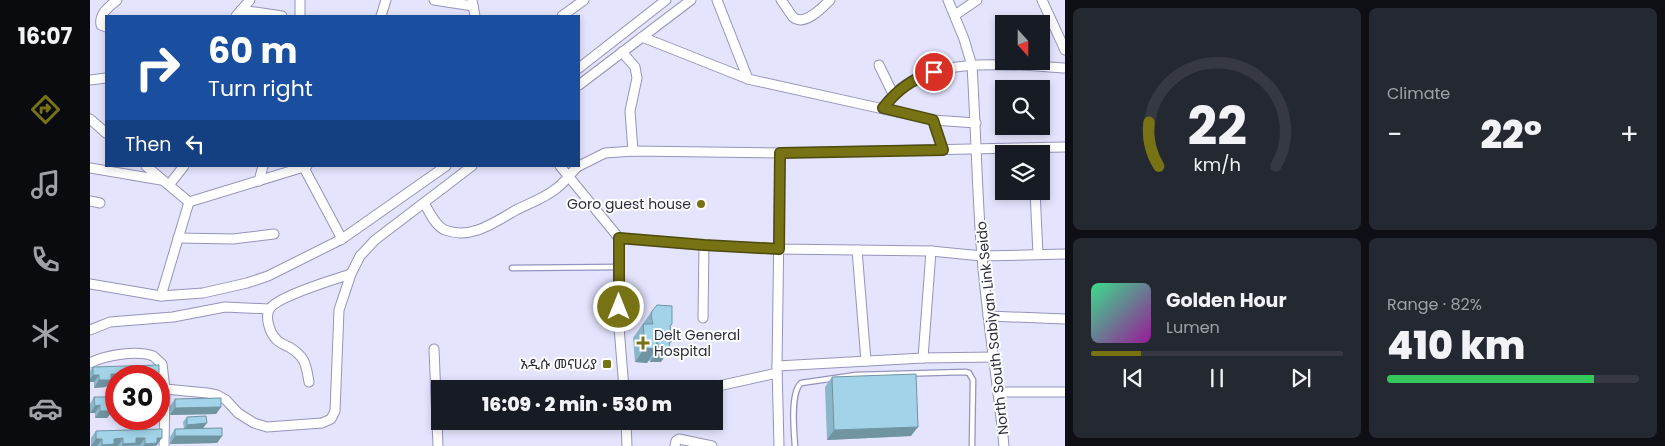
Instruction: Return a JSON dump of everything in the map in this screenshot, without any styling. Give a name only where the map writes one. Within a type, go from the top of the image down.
[{"type":"street","points":[[105,26],[101,24],[100,18],[117,0]]},
{"type":"street","points":[[239,13],[250,0]]},
{"type":"street","points":[[300,0],[300,15]]},
{"type":"street","points":[[381,15],[386,0]]},
{"type":"street","points":[[434,0],[472,3]]},
{"type":"street","points":[[563,15],[584,0]]},
{"type":"street","points":[[580,67],[666,0]]},
{"type":"street","points":[[580,84],[691,0]]},
{"type":"street","points":[[717,0],[748,79]]},
{"type":"street","points":[[781,0],[794,18],[804,20],[830,0]]},
{"type":"street","name":"North South Sabiyan Link Seido","points":[[948,0],[964,39],[972,66],[978,149],[982,256],[1004,446]]},
{"type":"street","points":[[955,15],[977,0]]},
{"type":"street","points":[[1042,0],[1065,50]]},
{"type":"street","points":[[239,13],[268,15]]},
{"type":"street","points":[[642,37],[748,79],[933,120],[976,123]]},
{"type":"street","points":[[622,52],[635,67],[636,78],[630,111],[633,150]]},
{"type":"street","points":[[879,64],[893,94]]},
{"type":"street","points":[[883,108],[893,94],[908,83],[946,69],[1007,64],[1065,68]]},
{"type":"street","points":[[90,80],[105,78]]},
{"type":"street","points":[[90,119],[105,132]]},
{"type":"street","points":[[933,120],[943,150]]},
{"type":"street","points":[[1050,149],[1065,147]]},
{"type":"street","points":[[580,166],[606,153],[633,150],[780,153],[995,150]]},
{"type":"street","points":[[779,446],[777,370],[780,153]]},
{"type":"street","points":[[147,167],[189,202]]},
{"type":"street","points":[[166,183],[183,167]]},
{"type":"street","points":[[259,181],[263,167]]},
{"type":"street","points":[[189,202],[305,167],[342,239]]},
{"type":"street","points":[[90,284],[161,296],[203,293],[247,283],[268,276],[342,239],[445,167]]},
{"type":"street","points":[[170,389],[216,395],[226,400],[238,413],[254,423],[268,427],[322,423],[331,419],[335,411],[339,310],[351,274],[360,256],[375,240],[471,167]]},
{"type":"street","points":[[561,167],[619,238],[619,327],[623,380]]},
{"type":"street","points":[[424,203],[443,230],[461,232],[478,230],[549,194],[570,177],[578,167]]},
{"type":"street","points":[[90,168],[166,183]]},
{"type":"street","points":[[1035,200],[1038,254]]},
{"type":"street","points":[[90,201],[100,203]]},
{"type":"street","points":[[161,296],[189,202]]},
{"type":"street","points":[[178,238],[233,239],[274,234]]},
{"type":"street","points":[[619,238],[779,249],[931,251],[982,256],[1065,254]]},
{"type":"street","points":[[702,318],[704,245]]},
{"type":"street","points":[[856,250],[866,361]]},
{"type":"street","points":[[923,358],[931,251]]},
{"type":"street","points":[[90,330],[110,322],[173,317],[225,307],[269,309],[320,284],[351,274]]},
{"type":"street","points":[[269,309],[268,318],[271,331],[276,340],[300,353],[309,382]]},
{"type":"street","points":[[988,316],[1065,319]]},
{"type":"street","points":[[434,349],[438,446]]},
{"type":"street","points":[[90,364],[107,357],[142,354],[154,357],[162,365]]},
{"type":"street","points":[[723,384],[777,370],[866,361],[994,357]]},
{"type":"street","points":[[999,392],[1065,392]]},
{"type":"street","points":[[164,430],[164,446]]},
{"type":"street","points":[[626,430],[627,446]]},
{"type":"street","points":[[675,446],[676,441],[680,439],[712,446]]},
{"type":"lane","points":[[512,268],[619,268]]},
{"type":"lane","points":[[795,446],[794,416],[796,390],[801,383],[856,375],[965,372],[973,380],[972,446]]},
{"type":"building","points":[[657,305],[672,306],[672,324],[670,326],[672,341],[669,341],[670,348],[659,348],[657,342],[656,349],[645,348],[643,324],[653,324],[652,311]]},
{"type":"building","points":[[93,367],[105,367],[105,380],[99,380],[99,375],[93,375]]},
{"type":"building","points":[[916,374],[918,427],[834,430],[832,377]]},
{"type":"building","points":[[94,397],[105,397],[105,411],[100,411],[100,405],[95,406]]},
{"type":"building","points":[[221,398],[221,407],[175,408],[175,399]]},
{"type":"building","points":[[206,416],[207,423],[187,425],[187,417]]},
{"type":"building","points":[[222,428],[222,436],[175,436],[175,429]]},
{"type":"building","points":[[162,430],[162,438],[157,438],[157,443],[145,444],[145,438],[136,438],[136,443],[123,444],[123,438],[114,439],[114,444],[102,445],[102,439],[96,439],[96,431]]},
{"type":"place","name":"Goro guest house","points":[[701,204]]},
{"type":"place","name":"Delt General Hospital","points":[[643,343]]},
{"type":"place","name":"አዲሱ መናሀሪያ","points":[[607,364]]},
{"type":"route","points":[[619,307],[619,238],[779,249],[780,153],[943,150],[933,120],[883,108],[893,94],[908,83],[934,72]]}]
